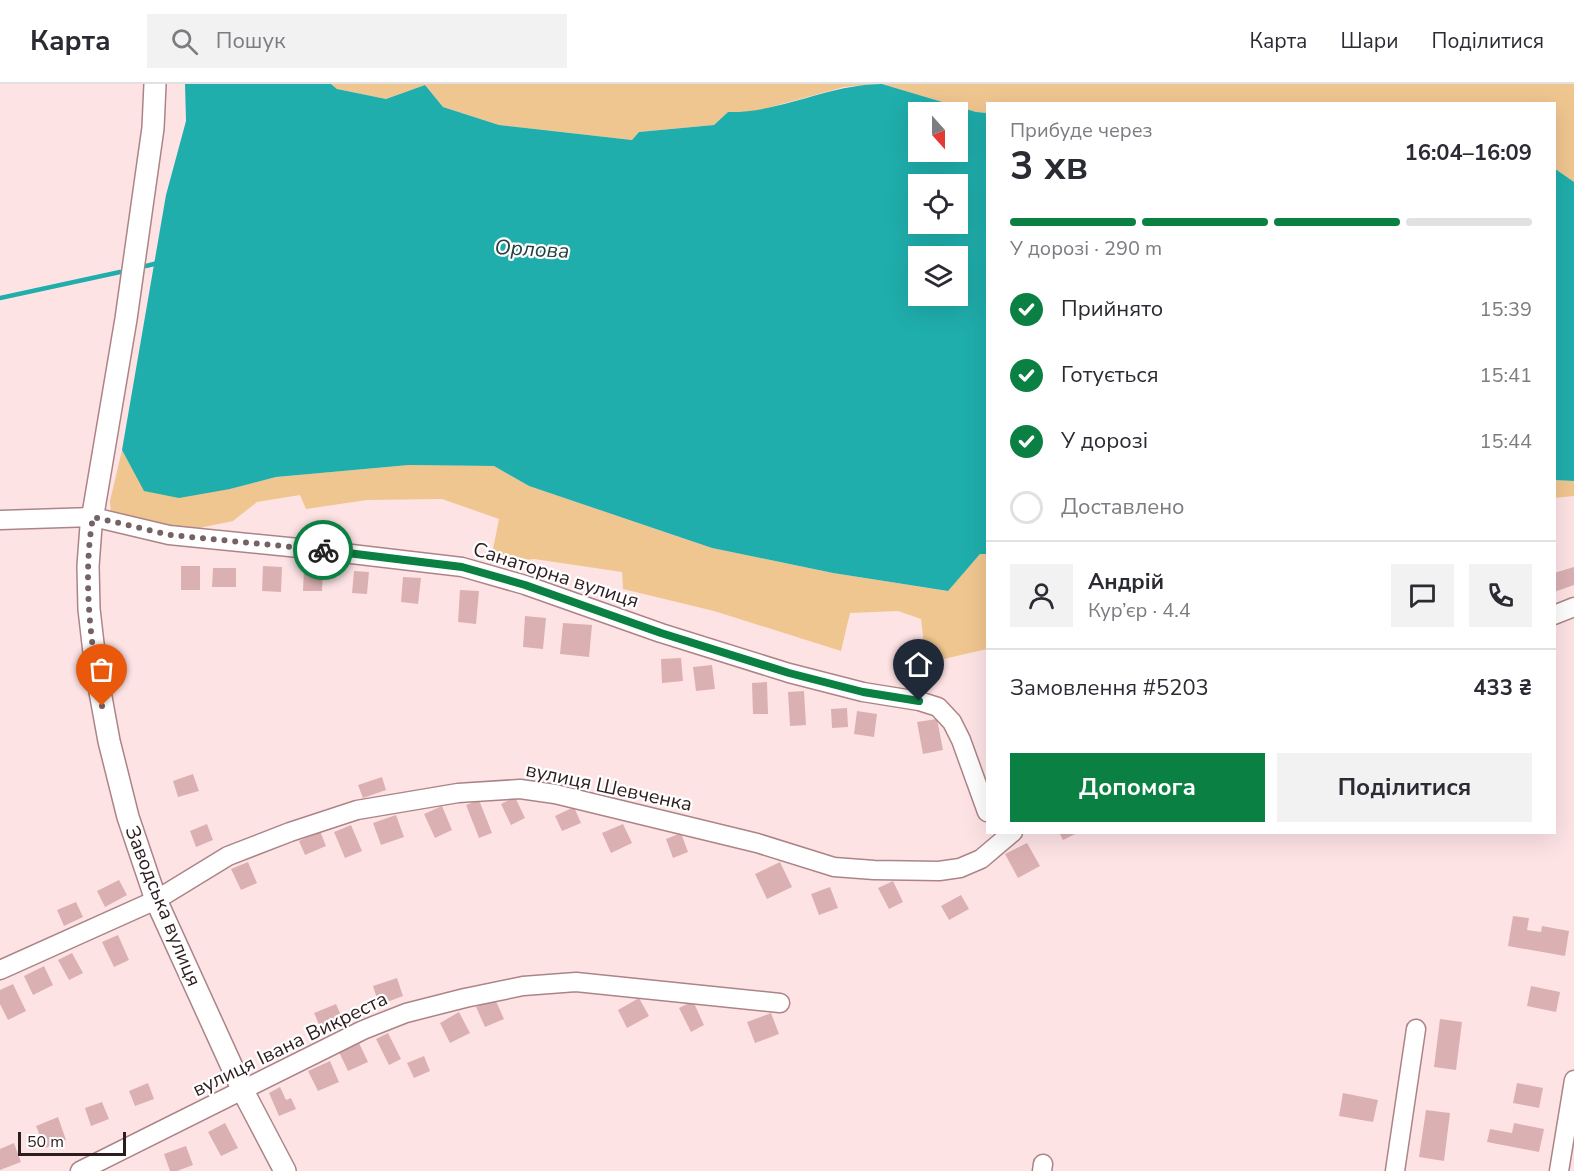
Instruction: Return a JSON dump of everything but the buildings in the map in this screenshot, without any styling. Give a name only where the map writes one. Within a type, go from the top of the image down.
[{"type":"street","name":"Заводська вулиця","points":[[155,84],[150,151],[126,319],[93,517],[88,566],[89,609],[96,670],[109,741],[128,817],[156,900],[243,1091],[285,1171]]},
{"type":"street","name":"Санаторна вулиця","points":[[0,520],[93,517],[170,535],[462,567],[525,585],[661,633],[789,673],[863,692],[919,701],[938,707],[952,722],[961,740],[986,809]]},
{"type":"street","points":[[1556,614],[1574,607]]},
{"type":"street","name":"вулиця Шевченка","points":[[0,970],[156,900],[228,856],[290,832],[357,810],[468,792],[520,789],[555,794],[757,843],[834,867],[939,871],[960,868],[981,859],[1002,836]]},
{"type":"street","name":"вулиця Івана Викреста","points":[[80,1171],[363,1030],[406,1013],[465,998],[523,986],[576,982],[780,1003]]},
{"type":"street","points":[[1395,1171],[1416,1029]]},
{"type":"street","points":[[1559,1171],[1574,1080]]},
{"type":"shaded area","points":[[331,84],[875,84],[844,87],[749,113],[728,112],[714,125],[639,132],[632,140],[499,125],[443,107],[425,85],[386,99],[337,89]]},
{"type":"shaded area","points":[[882,84],[1574,84],[1574,182],[1556,169],[1556,102],[986,102],[986,113],[968,110],[968,102],[942,102]]},
{"type":"shaded area","points":[[122,450],[131,466],[230,489],[276,477],[409,465],[494,466],[529,486],[712,548],[833,573],[947,591],[980,554],[986,554],[986,649],[926,663],[921,619],[898,611],[850,613],[841,651],[714,611],[623,589],[622,572],[534,559],[490,564],[499,519],[442,499],[367,500],[306,509],[300,495],[257,502],[233,521],[199,528],[129,524],[111,515],[110,501]]},
{"type":"shaded area","points":[[1556,480],[1574,481],[1574,496],[1556,498]]},
{"type":"water","points":[[185,84],[331,84],[337,89],[386,99],[425,85],[443,107],[499,125],[632,140],[639,132],[714,125],[728,112],[767,108],[862,85],[882,84],[942,102],[908,102],[908,162],[968,162],[968,110],[986,113],[986,554],[980,554],[948,591],[833,573],[712,548],[529,486],[494,466],[409,465],[276,477],[230,489],[179,498],[144,491],[122,450],[166,195],[186,121]]},
{"type":"water","points":[[1556,169],[1574,182],[1574,481],[1556,480]]},
{"type":"waterway","name":"Орлова","points":[[146,266],[158,263]]},
{"type":"waterway","name":"Орлова","points":[[0,298],[120,272]]},
{"type":"way so far","points":[[102,706],[89,609],[88,566],[93,517],[170,535],[323,550]]},
{"type":"route","points":[[323,550],[462,567],[525,585],[661,633],[789,673],[863,692],[919,701]]}]
